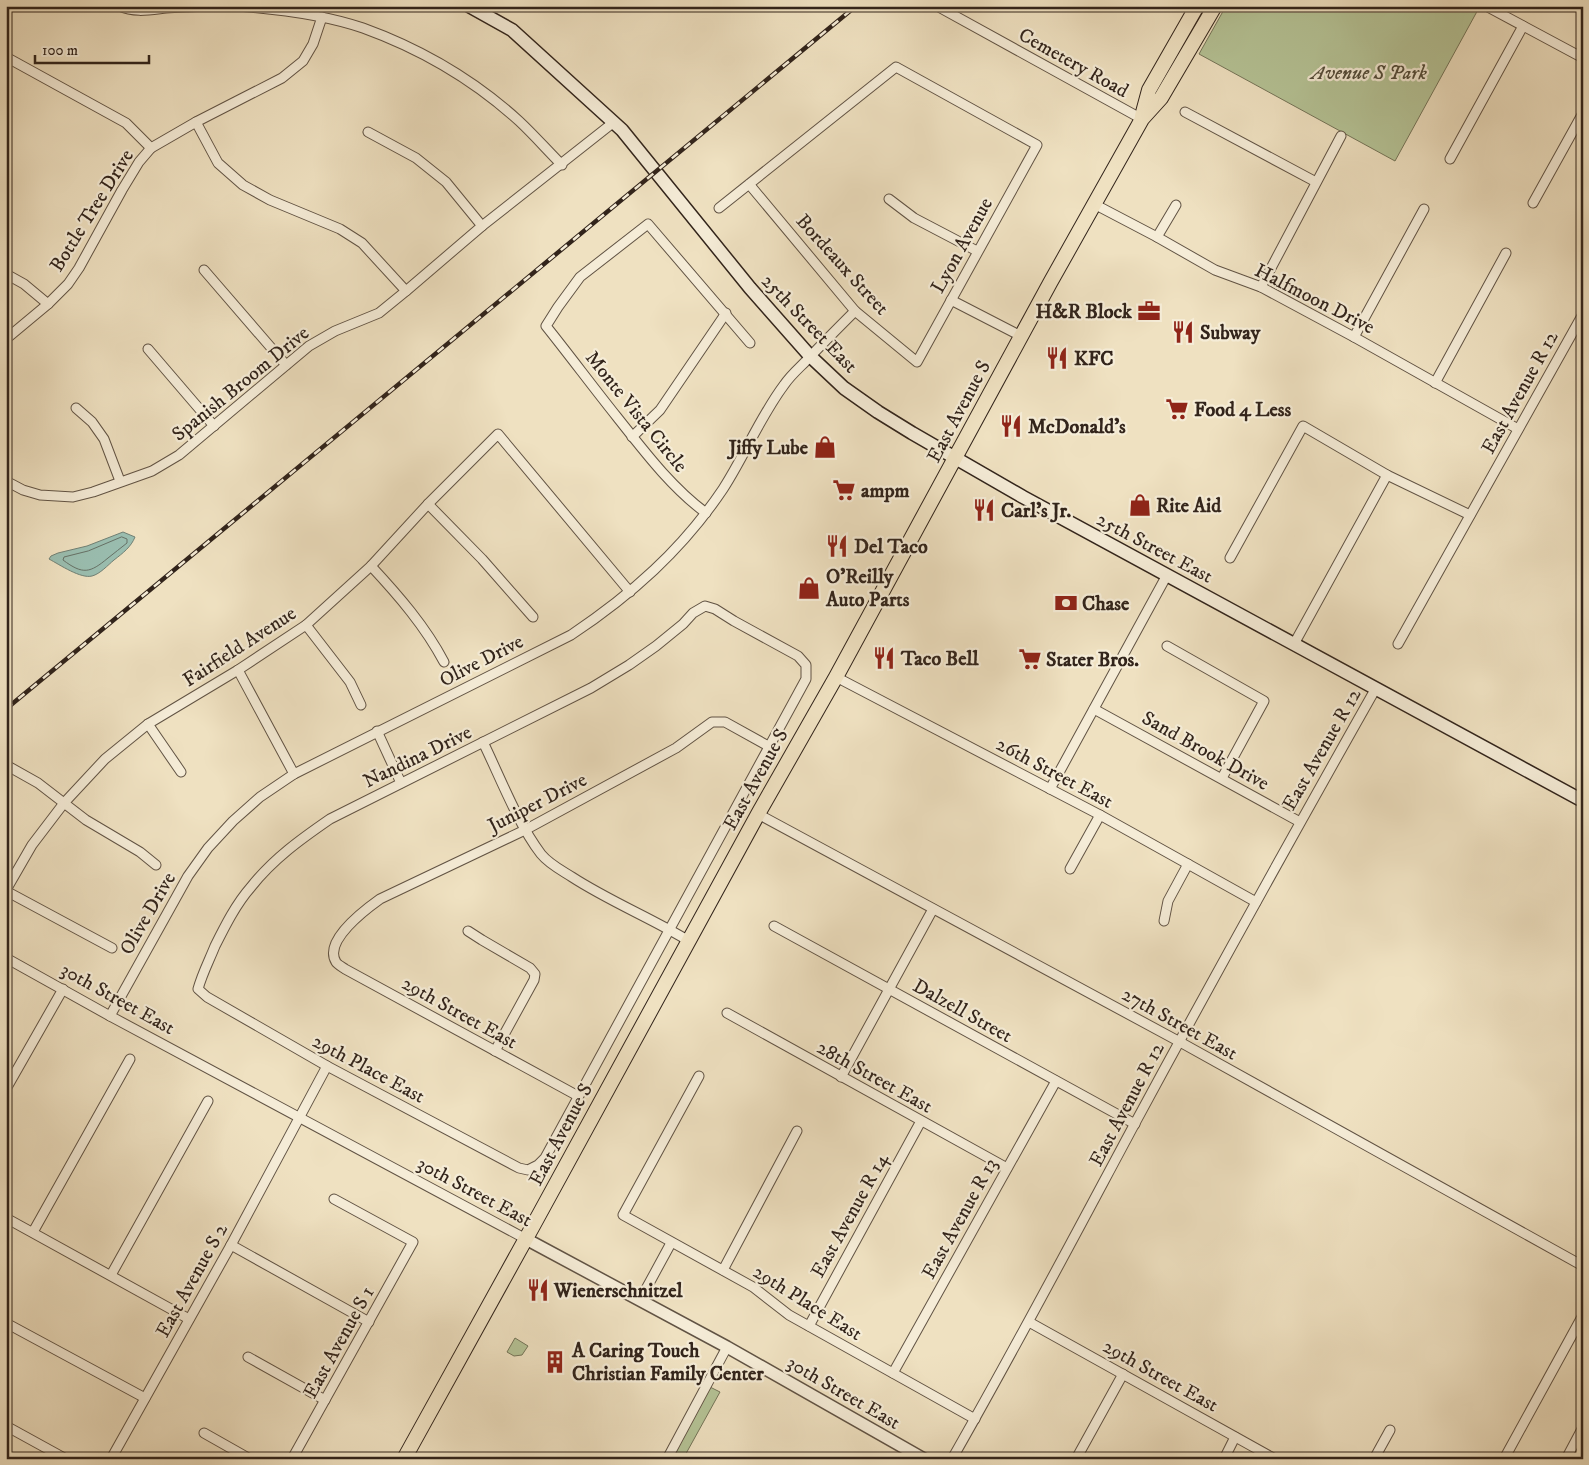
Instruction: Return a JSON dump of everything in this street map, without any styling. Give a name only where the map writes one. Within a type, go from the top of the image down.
[{"type":"main road","name":"25th Street East","points":[[469,6],[512,30],[622,130],[750,288],[810,356],[844,388],[912,433],[1024,497],[1583,801]]},
{"type":"main road","name":"East Avenue S","points":[[1142,119],[1149,90],[1197,6]]},
{"type":"main road","name":"East Avenue S","points":[[404,1459],[758,814],[836,677],[1094,204],[1142,119],[1160,98],[1215,6]]},
{"type":"street","points":[[119,6],[128,10],[138,11],[205,6]]},
{"type":"street","points":[[236,6],[275,9],[322,17],[362,28],[416,51],[446,66],[519,121],[562,165]]},
{"type":"street","name":"Cemetery Road","points":[[937,6],[1142,119]]},
{"type":"street","points":[[1486,6],[1583,58]]},
{"type":"street","name":"Bottle Tree Drive","points":[[6,339],[48,304],[68,284],[139,162],[151,148],[196,122],[282,78],[303,62],[313,44],[322,17]]},
{"type":"street","points":[[1450,159],[1523,26]]},
{"type":"street","points":[[6,57],[126,123],[151,148]]},
{"type":"street","name":"Lyon Avenue","points":[[749,184],[896,67],[1037,145],[917,362]]},
{"type":"street","points":[[1185,112],[1316,182]]},
{"type":"street","points":[[1533,203],[1583,113]]},
{"type":"street","points":[[196,122],[218,162],[242,185],[270,200],[340,229],[362,242],[406,291]]},
{"type":"street","name":"Spanish Broom Drive","points":[[6,481],[32,492],[59,497],[93,492],[152,471],[179,455],[309,346],[335,331],[379,313],[482,226],[562,165],[614,122]]},
{"type":"street","points":[[368,132],[416,158],[446,182],[482,226]]},
{"type":"street","points":[[1261,287],[1341,136]]},
{"type":"street","points":[[719,208],[749,184]]},
{"type":"street","name":"Bordeaux Street","points":[[749,184],[855,311],[917,362]]},
{"type":"street","points":[[889,199],[914,218],[977,251]]},
{"type":"street","name":"Halfmoon Drive","points":[[1094,204],[1215,270],[1261,287],[1518,429]]},
{"type":"street","points":[[1157,237],[1176,204]]},
{"type":"street","points":[[1354,337],[1424,209]]},
{"type":"street","name":"Monte Vista Circle","points":[[706,513],[687,498],[632,437],[546,326],[580,277],[648,224],[726,313]]},
{"type":"street","points":[[1435,383],[1506,253]]},
{"type":"street","points":[[204,270],[286,365]]},
{"type":"street","points":[[6,274],[24,284],[48,304]]},
{"type":"street","points":[[951,300],[1022,336]]},
{"type":"street","name":"Olive Drive","points":[[110,1016],[184,883],[208,848],[233,821],[260,797],[294,774],[570,635],[630,592],[659,566],[706,513],[724,488],[771,403],[786,382],[855,311]]},
{"type":"street","points":[[632,437],[660,410],[726,313],[750,343]]},
{"type":"street","name":"East Avenue R 12","points":[[1398,644],[1583,314]]},
{"type":"street","points":[[148,349],[214,426]]},
{"type":"street","points":[[76,408],[92,422],[104,439],[120,482]]},
{"type":"street","points":[[1230,558],[1303,426],[1387,474],[1470,515]]},
{"type":"street","name":"Fairfield Avenue","points":[[6,891],[32,845],[64,803],[105,759],[148,724],[238,670],[306,626],[371,566],[428,504],[498,434],[630,592]]},
{"type":"street","points":[[1294,644],[1387,474]]},
{"type":"street","points":[[428,504],[482,559],[533,617]]},
{"type":"street","points":[[371,566],[394,591],[433,641],[444,662]]},
{"type":"street","points":[[1050,788],[1167,575]]},
{"type":"street","name":"Nandina Drive","points":[[198,989],[201,976],[227,923],[250,888],[276,859],[300,840],[330,819],[591,688],[629,665],[684,624],[693,613],[705,606],[715,609],[798,656],[806,665]]},
{"type":"street","points":[[306,626],[350,682],[361,705]]},
{"type":"street","points":[[1167,646],[1264,701],[1222,778]]},
{"type":"street","name":"East Avenue S","points":[[528,1170],[545,1158],[806,679],[806,665]]},
{"type":"street","points":[[238,670],[294,774]]},
{"type":"street","name":"26th Street East","points":[[836,677],[1050,788],[1256,902]]},
{"type":"street","name":"East Avenue R 12","points":[[952,1459],[1029,1322],[1256,902],[1376,688]]},
{"type":"street","name":"Sand Brook Drive","points":[[1094,709],[1300,822]]},
{"type":"street","name":"Juniper Drive","points":[[333,952],[336,942],[347,927],[362,912],[380,899],[525,830],[676,748],[712,722],[726,722],[770,746]]},
{"type":"street","points":[[148,724],[181,772]]},
{"type":"street","points":[[377,732],[402,782]]},
{"type":"street","points":[[483,742],[525,830],[542,856],[593,891],[669,929],[688,941]]},
{"type":"street","points":[[6,765],[38,783],[86,820],[140,852],[156,865]]},
{"type":"street","name":"27th Street East","points":[[758,814],[1180,1042],[1583,1266]]},
{"type":"street","points":[[1070,869],[1100,815]]},
{"type":"street","points":[[1164,921],[1168,901],[1188,864]]},
{"type":"street","points":[[6,891],[112,948]]},
{"type":"street","points":[[841,1077],[933,909]]},
{"type":"street","name":"Dalzell Street","points":[[774,926],[1135,1124]]},
{"type":"street","points":[[468,930],[530,968],[535,974],[534,980],[495,1051]]},
{"type":"street","name":"29th Street East","points":[[333,952],[336,962],[345,969],[578,1096]]},
{"type":"street","name":"30th Street East","points":[[6,958],[298,1118],[728,1347],[924,1459]]},
{"type":"street","points":[[6,1089],[63,989]]},
{"type":"street","name":"29th Place East","points":[[198,989],[207,998],[327,1066],[519,1168],[528,1170]]},
{"type":"street","name":"28th Street East","points":[[727,1014],[1007,1168]]},
{"type":"street","points":[[33,1232],[130,1059]]},
{"type":"street","name":"East Avenue S 2","points":[[111,1459],[231,1245],[327,1066]]},
{"type":"street","name":"29th Place East","points":[[699,1076],[623,1215],[753,1287],[789,1315],[975,1419]]},
{"type":"street","name":"East Avenue R 13","points":[[893,1373],[1056,1081]]},
{"type":"street","points":[[111,1275],[208,1101]]},
{"type":"street","name":"East Avenue R 14","points":[[809,1326],[921,1121]]},
{"type":"street","points":[[723,1270],[797,1131]]},
{"type":"street","name":"East Avenue S 1","points":[[292,1459],[413,1242],[334,1200]]},
{"type":"street","points":[[6,1218],[189,1319]]},
{"type":"street","points":[[640,1300],[671,1243]]},
{"type":"street","points":[[231,1245],[369,1322]]},
{"type":"street","points":[[1504,1459],[1583,1315]]},
{"type":"street","name":"29th Street East","points":[[1029,1322],[1275,1459]]},
{"type":"street","points":[[6,1323],[145,1398]]},
{"type":"street","points":[[666,1459],[728,1347]]},
{"type":"street","points":[[248,1357],[325,1400]]},
{"type":"street","points":[[1076,1459],[1123,1374]]},
{"type":"street","points":[[6,1426],[66,1459]]},
{"type":"street","points":[[1566,1459],[1583,1427]]},
{"type":"street","points":[[1374,1459],[1390,1430]]},
{"type":"street","points":[[204,1434],[250,1459]]},
{"type":"street","points":[[1224,1459],[1235,1437]]},
{"type":"green space","name":"Avenue S Park","points":[[1226,6],[1480,6],[1395,161],[1199,54]]},
{"type":"green space","points":[[515,1338],[528,1346],[522,1355],[514,1356],[507,1352]]},
{"type":"green space","points":[[710,1387],[720,1392],[683,1459],[671,1459]]},
{"type":"water","points":[[123,532],[135,537],[131,544],[95,575],[76,574],[49,559],[58,553],[87,546]]},
{"type":"railway","points":[[6,709],[856,6]]},
{"type":"place","name":"H&R Block","points":[[1149,311]]},
{"type":"place","name":"Subway","points":[[1183,332]]},
{"type":"place","name":"KFC","points":[[1057,358]]},
{"type":"place","name":"Food 4 Less","points":[[1177,409]]},
{"type":"place","name":"McDonald's","points":[[1011,426]]},
{"type":"place","name":"Jiffy Lube","points":[[825,447]]},
{"type":"place","name":"ampm","points":[[844,490]]},
{"type":"place","name":"Rite Aid","points":[[1140,505]]},
{"type":"place","name":"Carl's Jr.","points":[[984,510]]},
{"type":"place","name":"Del Taco","points":[[837,546]]},
{"type":"place","name":"O'Reilly Auto Parts","points":[[809,588]]},
{"type":"place","name":"Chase","points":[[1066,603]]},
{"type":"place","name":"Taco Bell","points":[[884,658]]},
{"type":"place","name":"Stater Bros.","points":[[1030,659]]},
{"type":"place","name":"Wienerschnitzel","points":[[538,1290]]},
{"type":"place","name":"A Caring Touch Christian Family Center","points":[[555,1362]]}]
